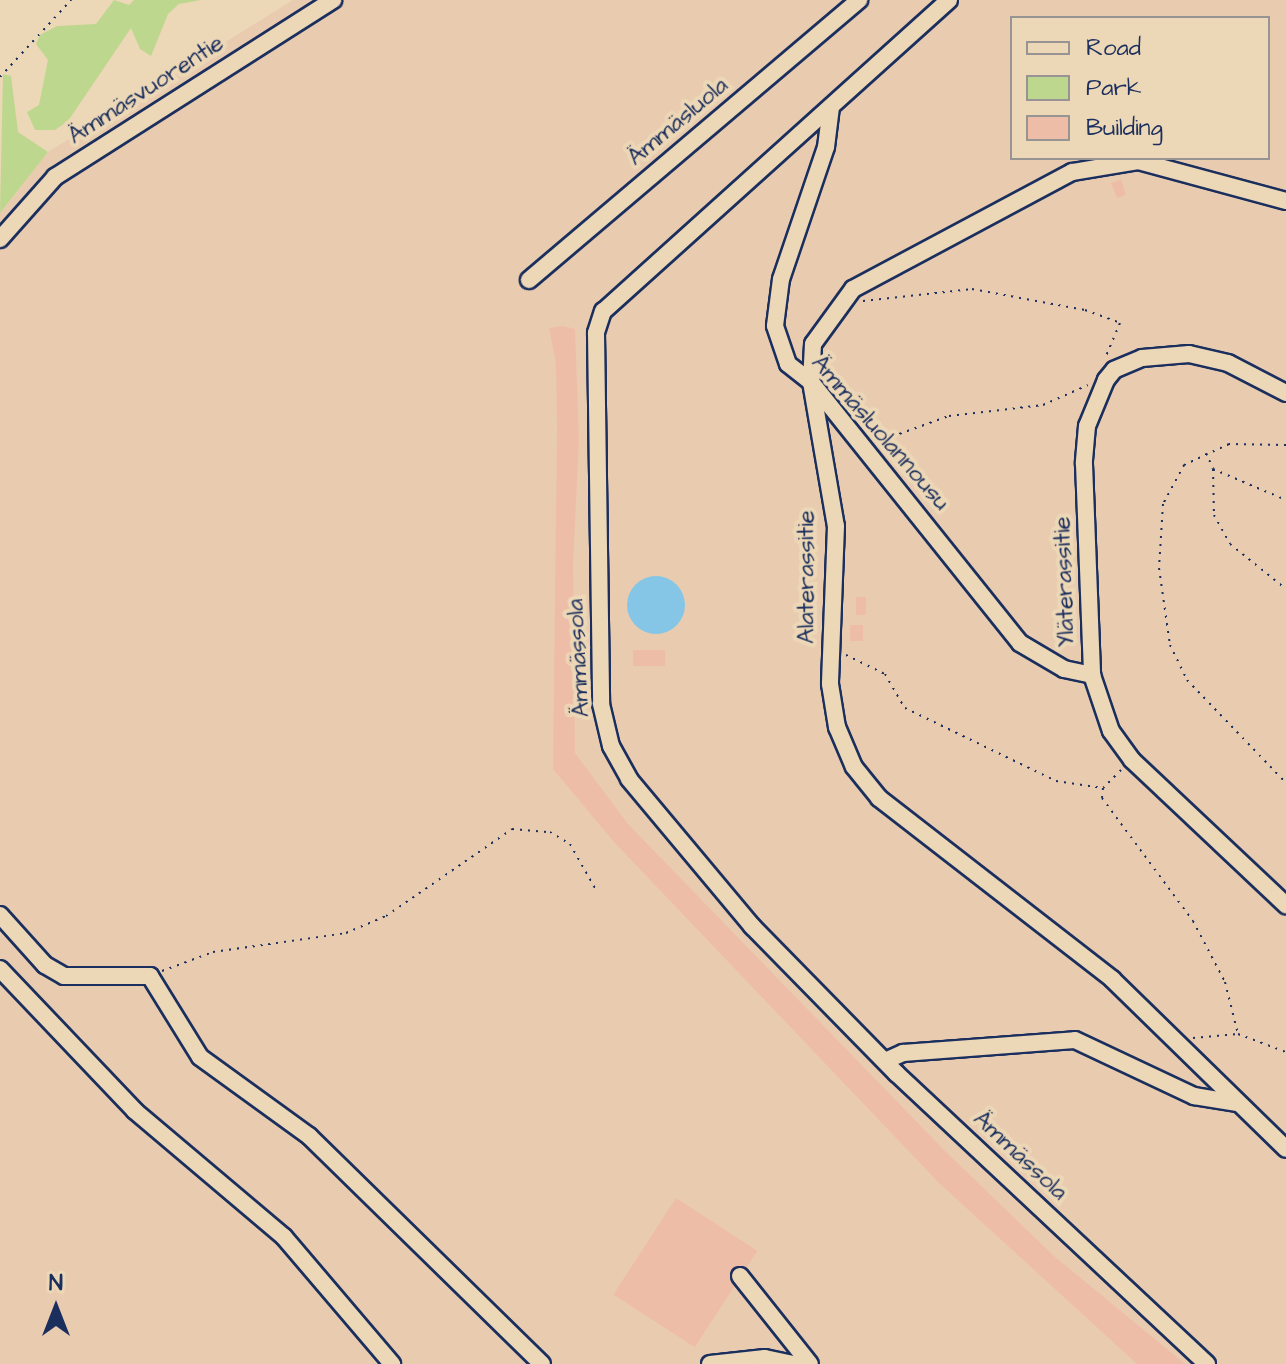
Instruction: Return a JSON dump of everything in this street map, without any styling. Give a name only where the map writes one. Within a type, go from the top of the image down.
[{"type":"street","name":"Ämmäsvuorentie","points":[[0,239],[55,177],[333,0]]},
{"type":"street","name":"Ämmäsluola","points":[[529,280],[859,0]]},
{"type":"street","name":"Ämmässola","points":[[945,1],[603,311],[596,333],[601,704],[611,746],[629,779],[752,926],[885,1061],[1207,1364]]},
{"type":"street","name":"Ämmäsluolannousu","points":[[831,107],[823,157],[781,279],[775,326],[788,364],[811,382],[1020,643],[1064,669],[1092,675]]},
{"type":"street","name":"Alaterassitie","points":[[1286,201],[1190,171],[1138,161],[1111,163],[1035,190],[853,289],[813,344],[811,382],[836,526],[831,650],[837,727],[854,767],[879,798],[1065,939],[1180,1041],[1237,1103],[1286,1149]]},
{"type":"street","points":[[1106,380],[1114,370],[1142,358],[1189,354],[1228,363],[1286,393]]},
{"type":"street","name":"Yläterassitie","points":[[1106,380],[1087,426],[1084,464],[1092,675],[1111,731],[1132,760],[1286,905]]},
{"type":"street","points":[[0,915],[45,965],[64,976],[150,976],[200,1057],[309,1136],[542,1364]]},
{"type":"street","points":[[0,969],[135,1111],[284,1237],[392,1364]]},
{"type":"street","points":[[885,1061],[903,1053],[1075,1040],[1194,1096],[1237,1103]]},
{"type":"street","points":[[740,1276],[810,1364]]},
{"type":"street","points":[[710,1364],[765,1358],[794,1364]]},
{"type":"path","points":[[0,77],[71,0]]},
{"type":"path","points":[[841,303],[972,289],[1021,296],[1120,323],[1105,359]]},
{"type":"path","points":[[865,447],[949,416],[1043,405],[1106,380]]},
{"type":"path","points":[[1286,445],[1229,444],[1206,452],[1184,465],[1163,504],[1159,568],[1170,645],[1187,680],[1286,783]]},
{"type":"path","points":[[1206,452],[1213,469],[1214,515],[1230,544],[1286,589]]},
{"type":"path","points":[[1213,469],[1286,500]]},
{"type":"path","points":[[831,650],[872,663],[885,674],[905,708],[1056,781],[1103,788]]},
{"type":"path","points":[[1132,760],[1103,788],[1102,798],[1193,921],[1225,982],[1238,1034]]},
{"type":"path","points":[[150,976],[213,952],[346,933],[386,916],[512,829],[550,832],[570,844],[596,890]]},
{"type":"path","points":[[1180,1041],[1238,1034],[1286,1052]]},
{"type":"shaded area","points":[[293,0],[1286,0],[1286,1364],[0,1364],[0,213],[48,152]]},
{"type":"green space","points":[[114,0],[129,5],[134,0],[201,0],[179,4],[168,14],[151,56],[140,49],[131,28],[68,121],[55,130],[35,130],[27,112],[39,105],[48,60],[36,44],[40,35],[57,26],[96,24]]},
{"type":"green space","points":[[3,74],[11,76],[18,132],[48,152],[0,213]]},
{"type":"water","points":[[656,576],[676,585],[685,605],[676,625],[656,634],[636,625],[627,605],[636,585]]},
{"type":"building","points":[[1121,179],[1126,195],[1117,198],[1111,183]]},
{"type":"building","points":[[563,326],[575,329],[579,441],[573,565],[575,753],[628,824],[944,1150],[1054,1256],[1185,1364],[1137,1364],[939,1183],[613,841],[553,769],[557,430],[556,364],[549,328]]},
{"type":"building","points":[[856,597],[866,597],[866,615],[856,615]]},
{"type":"building","points":[[850,625],[863,625],[863,641],[850,641]]},
{"type":"building","points":[[633,650],[665,650],[665,666],[633,666]]},
{"type":"building","points":[[676,1198],[757,1251],[695,1347],[613,1294]]}]
